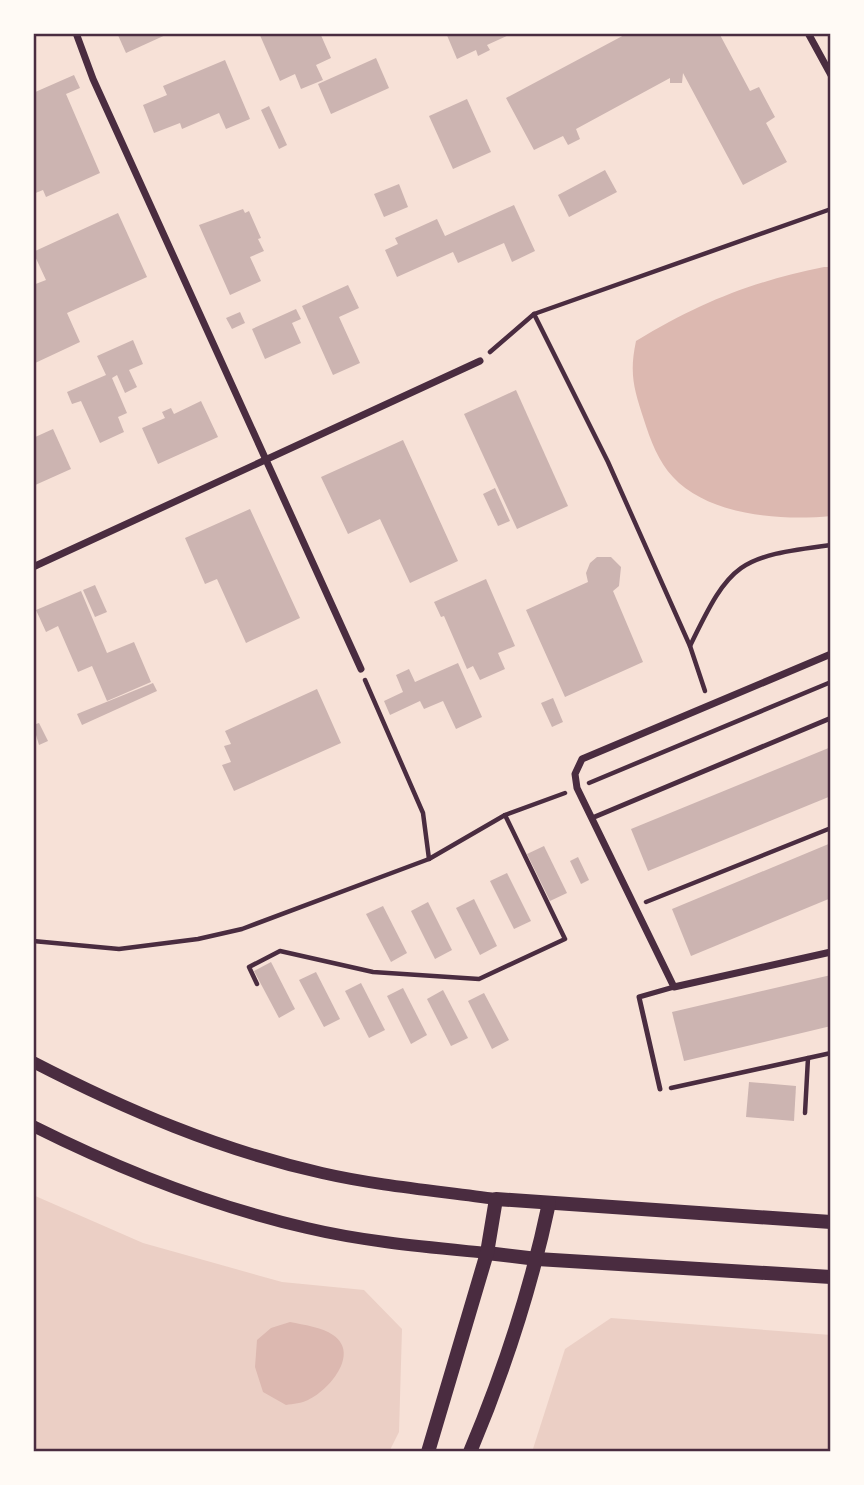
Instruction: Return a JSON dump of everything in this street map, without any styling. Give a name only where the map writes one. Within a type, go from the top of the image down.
[{"type":"main road","points":[[428,1452],[486,1253],[496,1199],[831,1222]]},
{"type":"main road","points":[[470,1452],[510,1351],[537,1259],[549,1203]]},
{"type":"main road","points":[[486,1253],[537,1259],[831,1277]]},
{"type":"street","points":[[76,33],[93,79],[360,669]]},
{"type":"street","points":[[808,33],[831,75]]},
{"type":"street","points":[[33,567],[480,361]]},
{"type":"street","points":[[831,654],[582,760],[575,774],[578,788],[674,987],[831,952]]},
{"type":"street","points":[[33,1062],[132,1111],[237,1150],[323,1174],[496,1199]]},
{"type":"street","points":[[33,1126],[142,1177],[231,1207],[309,1229],[486,1253]]},
{"type":"lane","points":[[592,818],[831,718]]},
{"type":"lane","points":[[660,1089],[639,997],[674,987]]},
{"type":"path","points":[[480,361],[534,314],[831,209]]},
{"type":"path","points":[[534,314],[608,462],[690,646],[709,704]]},
{"type":"path","points":[[690,646],[716,593],[743,564],[771,553],[831,545]]},
{"type":"path","points":[[360,669],[423,813],[429,859]]},
{"type":"path","points":[[33,941],[119,949],[198,939],[289,914],[386,873],[429,859],[505,815],[578,788],[831,682]]},
{"type":"path","points":[[257,984],[249,967],[280,951],[373,972],[479,979],[565,939],[505,815]]},
{"type":"path","points":[[635,906],[831,828]]},
{"type":"path","points":[[660,1089],[678,1088],[831,1053]]},
{"type":"path","points":[[805,1113],[808,1058]]},
{"type":"shaded area","points":[[831,267],[831,516],[791,518],[747,513],[726,508],[688,490],[663,465],[640,409],[634,381],[636,341],[727,295],[773,279]]},
{"type":"shaded area","points":[[33,1195],[143,1243],[282,1282],[364,1290],[402,1329],[399,1432],[389,1452],[33,1452]]},
{"type":"shaded area","points":[[611,1318],[831,1335],[831,1452],[532,1452],[565,1349]]},
{"type":"shaded area","points":[[290,1322],[329,1332],[341,1343],[344,1352],[343,1362],[324,1389],[306,1401],[286,1405],[263,1392],[255,1367],[257,1340],[271,1328]]},
{"type":"building","points":[[117,33],[170,33],[126,53]]},
{"type":"building","points":[[259,33],[320,33],[331,58],[316,65],[323,80],[301,89],[295,74],[280,81]]},
{"type":"building","points":[[446,33],[513,33],[487,45],[490,50],[478,56],[476,50],[457,59]]},
{"type":"building","points":[[628,33],[719,33],[750,91],[759,87],[775,117],[766,123],[787,162],[743,185],[683,73],[682,83],[670,83],[670,78],[576,129],[580,139],[568,145],[563,136],[534,150],[506,98]]},
{"type":"building","points":[[376,58],[389,88],[331,114],[318,84]]},
{"type":"building","points":[[225,60],[250,119],[226,129],[219,113],[182,129],[180,123],[154,133],[143,105],[167,95],[163,86]]},
{"type":"building","points":[[74,75],[80,88],[66,94],[100,173],[46,197],[43,190],[33,194],[33,93]]},
{"type":"building","points":[[467,99],[491,152],[453,169],[429,116]]},
{"type":"building","points":[[269,106],[287,145],[279,149],[261,110]]},
{"type":"building","points":[[605,170],[617,192],[569,217],[558,195]]},
{"type":"building","points":[[399,184],[408,207],[384,217],[374,194]]},
{"type":"building","points":[[514,205],[535,251],[512,262],[504,243],[458,263],[453,252],[397,277],[385,250],[398,244],[395,238],[437,219],[445,236]]},
{"type":"building","points":[[243,209],[245,213],[249,211],[261,238],[258,239],[264,251],[250,257],[261,281],[230,295],[199,225]]},
{"type":"building","points":[[118,213],[147,277],[67,313],[80,342],[33,364],[33,285],[46,280],[33,252]]},
{"type":"building","points":[[348,285],[359,308],[339,317],[360,363],[333,375],[302,306]]},
{"type":"building","points":[[296,309],[301,319],[292,323],[301,343],[265,359],[252,329]]},
{"type":"building","points":[[240,312],[245,323],[232,329],[226,318]]},
{"type":"building","points":[[133,340],[143,364],[129,370],[137,387],[125,393],[117,375],[112,378],[127,413],[118,417],[124,432],[100,443],[81,401],[72,404],[67,392],[106,375],[97,356]]},
{"type":"building","points":[[516,390],[568,506],[517,529],[464,414]]},
{"type":"building","points":[[201,401],[218,437],[158,464],[142,428],[165,418],[162,412],[171,408],[174,414]]},
{"type":"building","points":[[53,429],[71,469],[33,486],[33,438]]},
{"type":"building","points":[[403,440],[458,561],[410,583],[380,519],[348,534],[321,477]]},
{"type":"building","points":[[495,488],[510,521],[498,526],[483,494]]},
{"type":"building","points":[[250,509],[300,618],[246,643],[217,579],[205,584],[185,538]]},
{"type":"building","points":[[597,557],[611,557],[621,567],[619,586],[613,591],[643,662],[565,697],[526,610],[588,582],[586,573],[590,563]]},
{"type":"building","points":[[486,579],[515,646],[498,653],[505,669],[480,680],[473,666],[467,669],[444,616],[441,617],[434,602]]},
{"type":"building","points":[[95,585],[107,612],[95,617],[83,590]]},
{"type":"building","points":[[81,591],[107,653],[134,642],[151,682],[107,701],[92,666],[78,672],[58,626],[46,632],[36,610]]},
{"type":"building","points":[[458,663],[482,717],[456,729],[443,701],[424,709],[420,701],[390,715],[384,701],[403,692],[396,675],[409,669],[415,682]]},
{"type":"building","points":[[153,683],[157,691],[82,725],[77,714]]},
{"type":"building","points":[[317,689],[341,743],[234,791],[222,765],[231,762],[224,746],[231,744],[225,731]]},
{"type":"building","points":[[553,698],[563,722],[552,727],[541,703]]},
{"type":"building","points":[[39,723],[48,741],[39,745],[33,725]]},
{"type":"building","points":[[831,747],[831,796],[648,871],[631,829]]},
{"type":"building","points":[[831,843],[831,898],[691,956],[672,909]]},
{"type":"building","points":[[544,846],[567,893],[550,901],[527,854]]},
{"type":"building","points":[[578,857],[589,880],[581,884],[570,861]]},
{"type":"building","points":[[507,873],[531,921],[514,929],[490,881]]},
{"type":"building","points":[[474,899],[497,946],[480,955],[456,908]]},
{"type":"building","points":[[428,902],[452,950],[435,959],[411,911]]},
{"type":"building","points":[[383,906],[407,953],[391,962],[366,914]]},
{"type":"building","points":[[271,962],[295,1009],[279,1018],[254,971]]},
{"type":"building","points":[[316,972],[340,1019],[324,1027],[299,980]]},
{"type":"building","points":[[831,975],[831,1026],[684,1061],[672,1012]]},
{"type":"building","points":[[361,983],[385,1030],[369,1038],[345,991]]},
{"type":"building","points":[[403,988],[427,1035],[411,1044],[387,996]]},
{"type":"building","points":[[443,990],[468,1038],[451,1046],[427,999]]},
{"type":"building","points":[[484,993],[509,1040],[492,1049],[468,1001]]},
{"type":"building","points":[[749,1082],[796,1086],[794,1121],[746,1117]]}]
